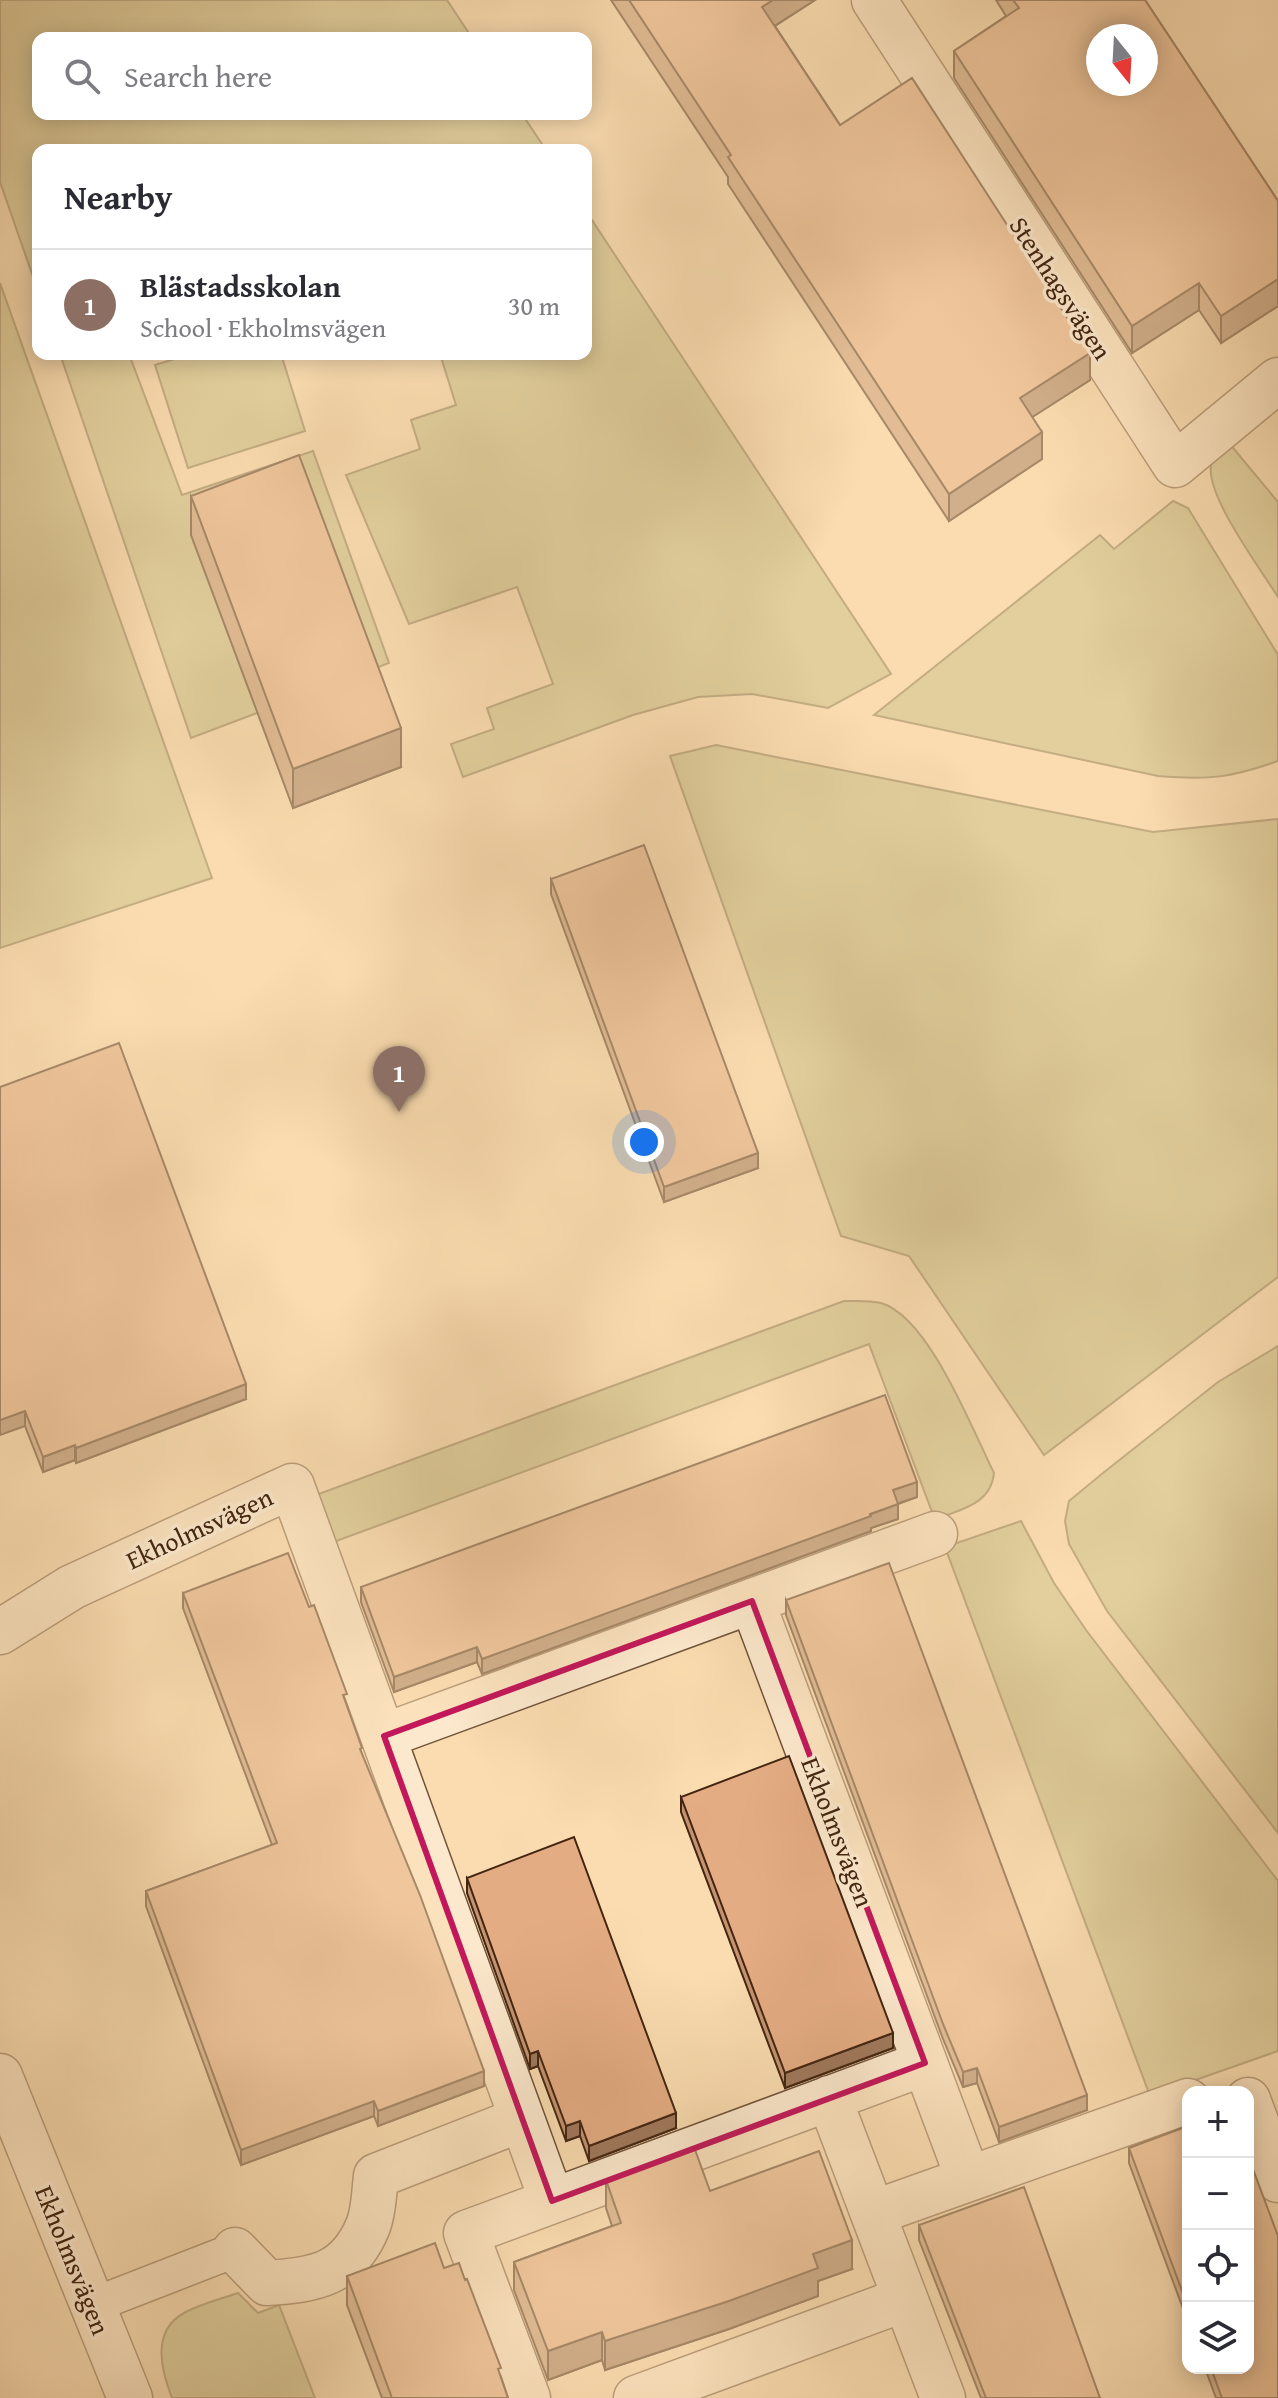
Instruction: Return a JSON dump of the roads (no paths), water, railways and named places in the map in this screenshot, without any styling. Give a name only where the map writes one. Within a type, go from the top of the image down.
[{"type":"street","name":"Stenhagsvägen","points":[[874,0],[1175,465],[1278,380]]},
{"type":"street","name":"Ekholmsvägen","points":[[0,1632],[72,1587],[292,1486],[552,2201]]},
{"type":"street","points":[[384,1736],[935,1534]]},
{"type":"street","name":"Ekholmsvägen","points":[[752,1601],[968,2178]]},
{"type":"street","points":[[528,2398],[466,2233],[925,2063]]},
{"type":"street","name":"Ekholmsvägen","points":[[0,2076],[130,2398]]},
{"type":"street","points":[[829,2098],[943,2398]]},
{"type":"street","points":[[873,2213],[1182,2103]]},
{"type":"street","points":[[1254,2116],[1278,2180]]},
{"type":"street","points":[[235,2250],[267,2283],[304,2280],[343,2266],[369,2225],[376,2176],[522,2119]]},
{"type":"street","points":[[636,2398],[905,2299]]},
{"type":"lane","points":[[91,2306],[235,2250]]},
{"type":"place","name":"Blästadsskolan","points":[[399,1112]]}]
